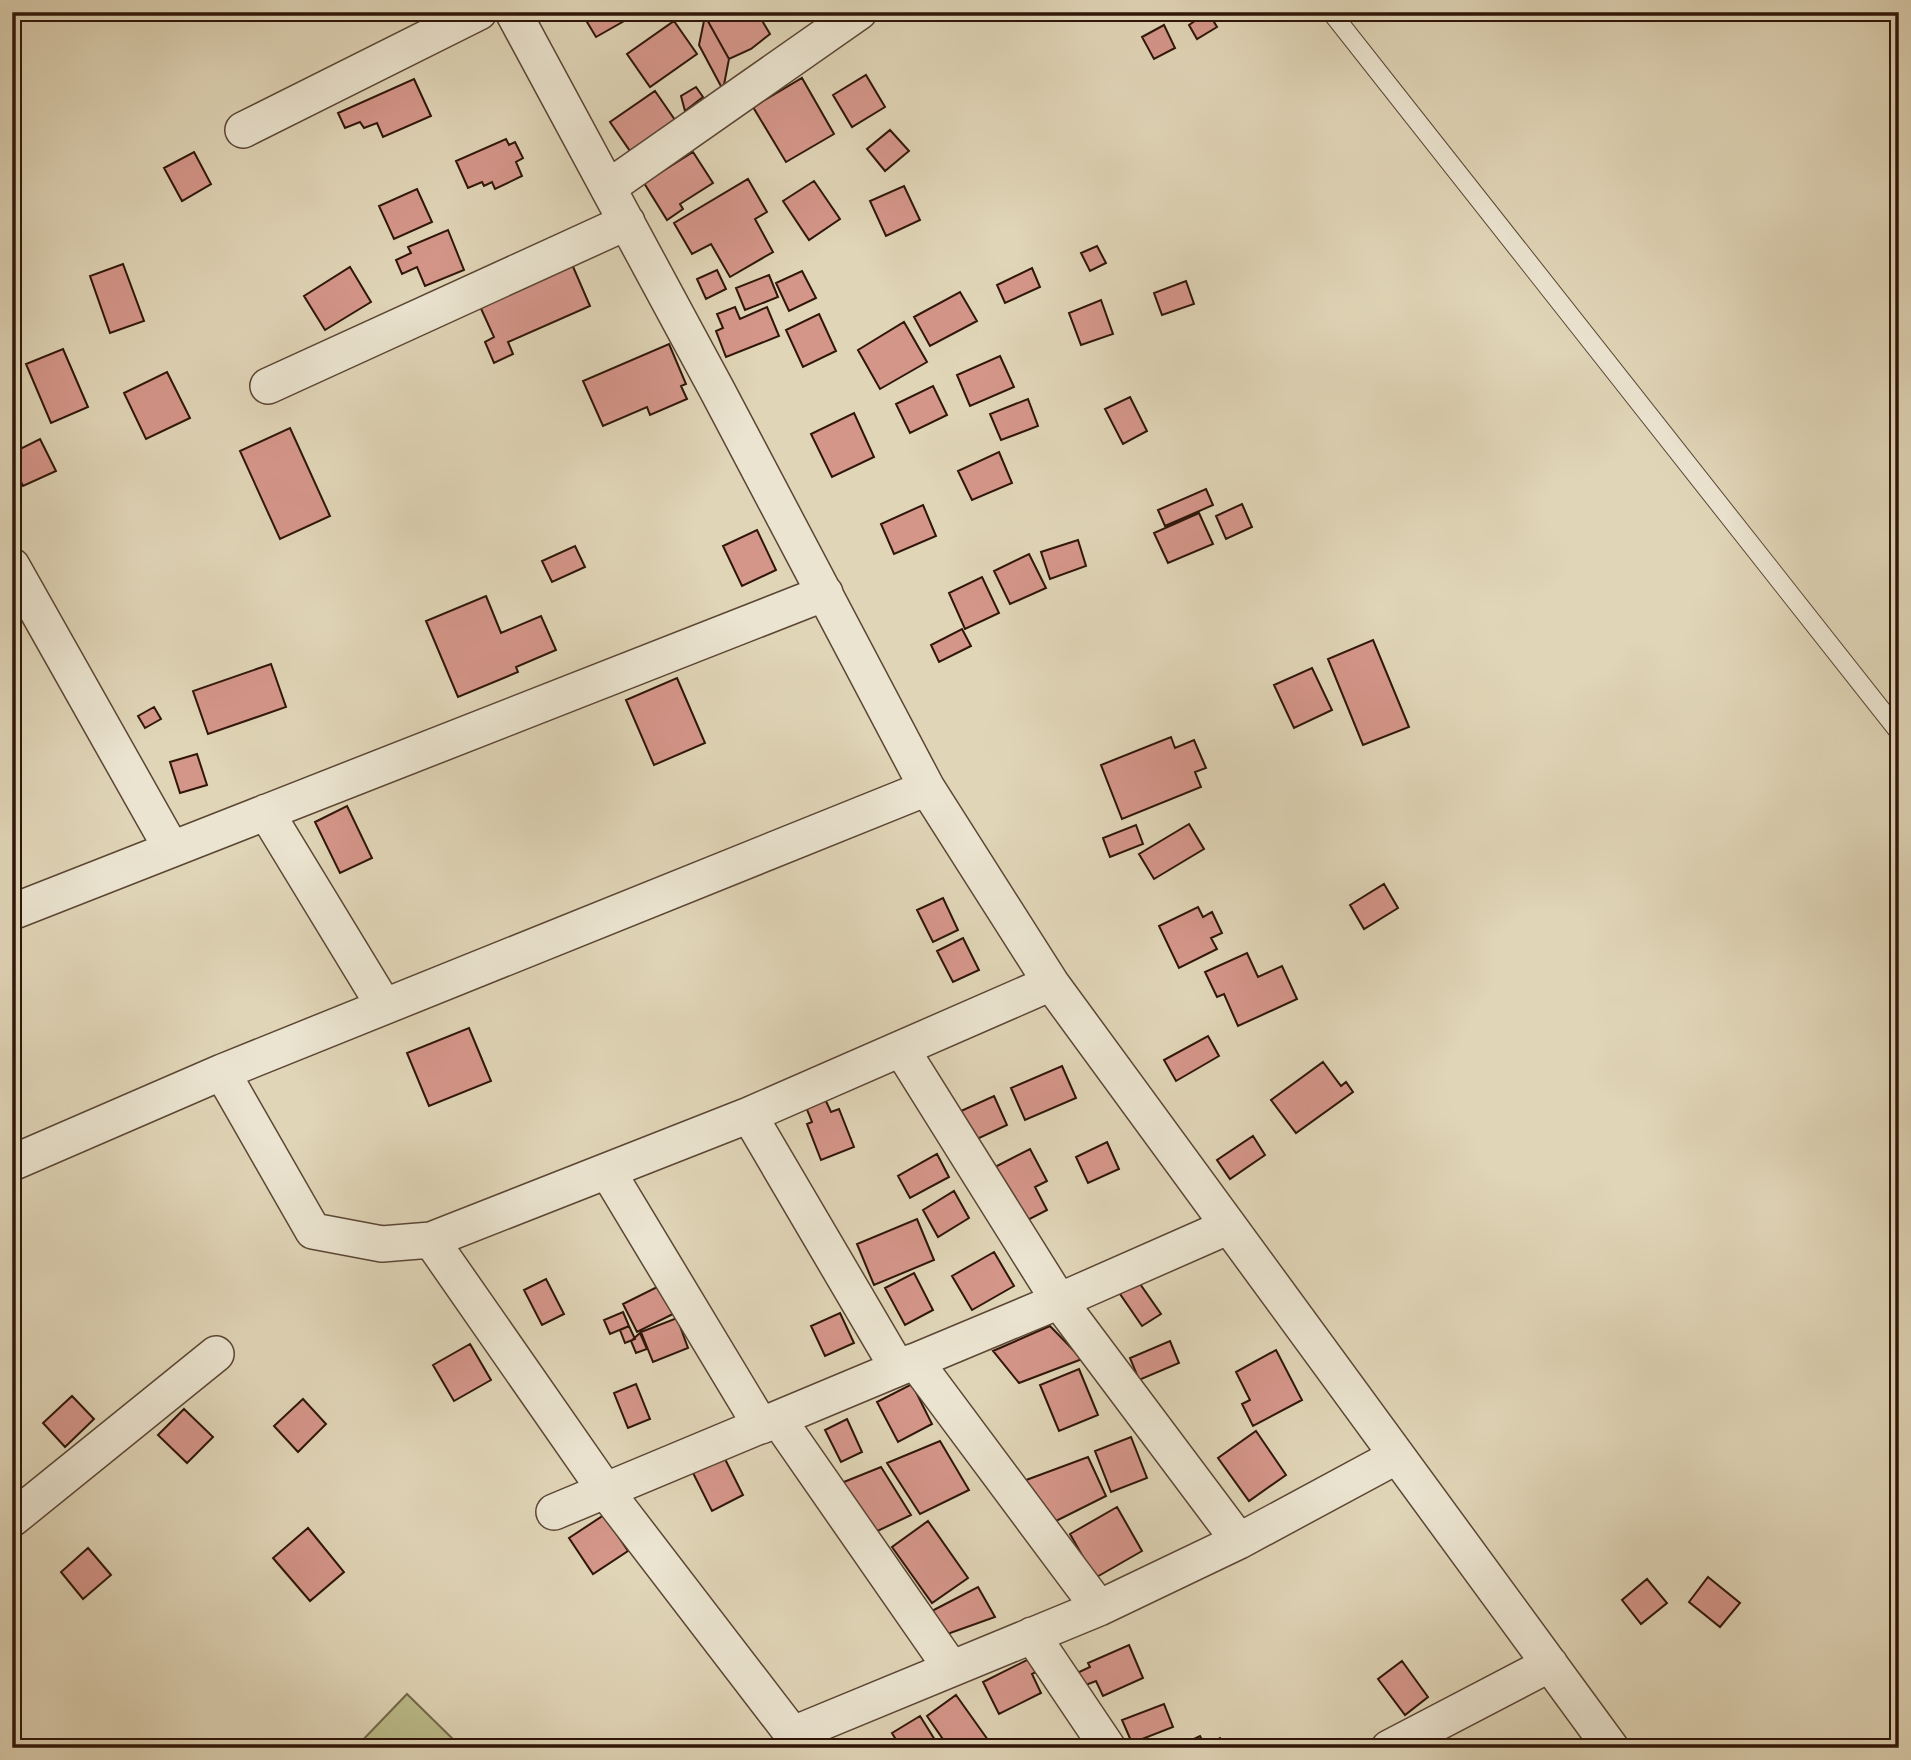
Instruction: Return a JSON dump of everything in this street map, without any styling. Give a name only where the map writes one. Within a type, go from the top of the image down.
[{"type":"street","points":[[243,130],[479,12]]},
{"type":"street","points":[[513,12],[609,187],[927,788],[1051,983],[1395,1457],[1611,1748]]},
{"type":"street","points":[[609,187],[859,12]]},
{"type":"street","points":[[268,386],[627,222]]},
{"type":"street","points":[[12,566],[171,848]]},
{"type":"street","points":[[12,912],[825,593]]},
{"type":"street","points":[[12,1163],[222,1072],[927,788]]},
{"type":"street","points":[[266,813],[384,1006]]},
{"type":"street","points":[[222,1072],[313,1231],[382,1244],[431,1240],[749,1115],[1051,983]]},
{"type":"street","points":[[902,1050],[1059,1301],[1239,1541]]},
{"type":"street","points":[[749,1115],[906,1364],[1099,1608]]},
{"type":"street","points":[[608,1172],[769,1422],[951,1668]]},
{"type":"street","points":[[554,1512],[1059,1301],[1227,1227]]},
{"type":"street","points":[[431,1240],[605,1490],[797,1741],[951,1668],[1099,1608],[1239,1541],[1395,1457]]},
{"type":"street","points":[[12,1519],[216,1354]]},
{"type":"street","points":[[1032,1635],[1108,1748]]},
{"type":"street","points":[[1409,1744],[1550,1664]]},
{"type":"lane","points":[[1331,12],[1899,732]]},
{"type":"green space","points":[[407,1694],[462,1748],[355,1748]]},
{"type":"building","points":[[581,12],[640,12],[596,37]]},
{"type":"building","points":[[709,12],[757,12],[770,34],[751,49],[729,59],[705,16]]},
{"type":"building","points":[[1208,12],[1217,27],[1197,39],[1189,25]]},
{"type":"building","points":[[705,16],[729,59],[723,90],[699,45]]},
{"type":"building","points":[[674,21],[697,54],[650,87],[627,54]]},
{"type":"building","points":[[1164,25],[1175,48],[1154,59],[1142,37]]},
{"type":"building","points":[[866,75],[885,107],[852,127],[833,95]]},
{"type":"building","points":[[802,78],[834,134],[786,162],[753,107]]},
{"type":"building","points":[[414,79],[431,116],[383,137],[377,123],[364,128],[360,122],[345,128],[338,113]]},
{"type":"building","points":[[696,87],[703,97],[685,111],[681,96]]},
{"type":"building","points":[[655,91],[675,120],[630,151],[610,122]]},
{"type":"building","points":[[890,130],[909,151],[885,171],[867,149]]},
{"type":"building","points":[[506,139],[509,145],[515,142],[523,158],[516,162],[522,176],[495,189],[492,182],[484,186],[482,182],[468,188],[456,161]]},
{"type":"building","points":[[194,152],[211,184],[182,201],[164,168]]},
{"type":"building","points":[[693,152],[713,183],[680,204],[683,209],[667,220],[644,183]]},
{"type":"building","points":[[748,179],[767,212],[755,219],[773,252],[730,277],[711,244],[692,254],[674,223]]},
{"type":"building","points":[[814,181],[840,219],[809,240],[783,201]]},
{"type":"building","points":[[904,186],[920,220],[886,236],[870,201]]},
{"type":"building","points":[[417,189],[432,222],[394,239],[379,206]]},
{"type":"building","points":[[448,230],[464,270],[425,286],[417,267],[402,274],[396,260],[411,253],[408,247]]},
{"type":"building","points":[[1097,246],[1106,263],[1090,271],[1081,253]]},
{"type":"building","points":[[571,262],[590,306],[508,342],[513,354],[494,363],[485,342],[494,337],[478,302]]},
{"type":"building","points":[[123,264],[144,321],[110,333],[90,276]]},
{"type":"building","points":[[350,267],[371,302],[325,330],[304,296]]},
{"type":"building","points":[[1032,268],[1040,287],[1005,303],[997,285]]},
{"type":"building","points":[[717,270],[726,289],[706,299],[697,279]]},
{"type":"building","points":[[802,271],[816,298],[789,311],[776,283]]},
{"type":"building","points":[[769,275],[778,297],[745,310],[736,288]]},
{"type":"building","points":[[1186,281],[1194,304],[1162,315],[1154,293]]},
{"type":"building","points":[[960,292],[977,321],[930,346],[914,317]]},
{"type":"building","points":[[1101,300],[1113,334],[1081,345],[1069,313]]},
{"type":"building","points":[[735,307],[740,319],[767,307],[779,336],[726,357],[716,331],[723,328],[717,314]]},
{"type":"building","points":[[819,314],[836,351],[803,367],[786,330]]},
{"type":"building","points":[[904,322],[927,362],[880,389],[858,350]]},
{"type":"building","points":[[669,344],[686,384],[681,386],[687,399],[650,415],[647,407],[603,426],[583,381]]},
{"type":"building","points":[[63,349],[88,407],[51,423],[26,364]]},
{"type":"building","points":[[1000,356],[1014,387],[970,406],[957,375]]},
{"type":"building","points":[[167,372],[190,418],[146,439],[124,393]]},
{"type":"building","points":[[933,386],[947,415],[910,433],[896,404]]},
{"type":"building","points":[[1130,397],[1147,431],[1123,444],[1105,409]]},
{"type":"building","points":[[1028,399],[1038,426],[1001,440],[990,414]]},
{"type":"building","points":[[854,413],[874,457],[832,477],[811,434]]},
{"type":"building","points":[[290,428],[330,516],[280,539],[240,451]]},
{"type":"building","points":[[40,439],[56,471],[23,486],[12,464],[12,453]]},
{"type":"building","points":[[999,452],[1012,483],[972,500],[958,471]]},
{"type":"building","points":[[1206,489],[1213,505],[1165,526],[1158,510]]},
{"type":"building","points":[[1242,504],[1252,527],[1226,539],[1216,516]]},
{"type":"building","points":[[923,505],[936,536],[894,554],[881,524]]},
{"type":"building","points":[[1199,513],[1213,544],[1168,563],[1154,533]]},
{"type":"building","points":[[757,530],[776,570],[742,586],[723,546]]},
{"type":"building","points":[[1078,540],[1086,566],[1050,579],[1041,552]]},
{"type":"building","points":[[575,546],[585,567],[552,582],[542,561]]},
{"type":"building","points":[[1029,554],[1046,588],[1010,604],[994,571]]},
{"type":"building","points":[[982,577],[999,613],[965,629],[949,593]]},
{"type":"building","points":[[486,596],[501,633],[541,616],[556,650],[516,667],[518,672],[458,697],[426,621]]},
{"type":"building","points":[[962,629],[971,646],[939,662],[931,645]]},
{"type":"building","points":[[1373,640],[1409,727],[1363,745],[1328,659]]},
{"type":"building","points":[[271,664],[286,707],[208,734],[193,691]]},
{"type":"building","points":[[1312,668],[1332,710],[1294,728],[1274,685]]},
{"type":"building","points":[[677,678],[705,743],[654,765],[626,700]]},
{"type":"building","points":[[154,707],[161,719],[145,728],[138,716]]},
{"type":"building","points":[[1171,737],[1175,748],[1194,740],[1206,768],[1195,772],[1201,787],[1122,819],[1101,765]]},
{"type":"building","points":[[197,754],[207,785],[180,793],[170,762]]},
{"type":"building","points":[[347,806],[372,858],[340,873],[315,822]]},
{"type":"building","points":[[1189,824],[1204,849],[1154,879],[1139,854]]},
{"type":"building","points":[[1136,825],[1143,844],[1110,857],[1103,838]]},
{"type":"building","points":[[1384,884],[1398,908],[1364,929],[1350,905]]},
{"type":"building","points":[[943,898],[958,930],[933,942],[917,910]]},
{"type":"building","points":[[1198,907],[1203,917],[1212,912],[1222,933],[1211,938],[1217,949],[1179,968],[1159,926]]},
{"type":"building","points":[[963,938],[979,970],[953,982],[937,951]]},
{"type":"building","points":[[1247,953],[1258,977],[1282,966],[1297,999],[1238,1026],[1224,994],[1217,997],[1205,972]]},
{"type":"building","points":[[469,1028],[491,1081],[429,1106],[407,1053]]},
{"type":"building","points":[[1208,1036],[1219,1056],[1176,1081],[1164,1060]]},
{"type":"building","points":[[1323,1062],[1341,1086],[1346,1082],[1353,1092],[1296,1133],[1271,1100]]},
{"type":"building","points":[[1062,1066],[1076,1098],[1025,1120],[1011,1088]]},
{"type":"building","points":[[994,1096],[1007,1125],[975,1140],[961,1111]]},
{"type":"building","points":[[825,1099],[831,1112],[839,1109],[854,1147],[821,1160],[807,1124],[812,1122],[806,1107]]},
{"type":"building","points":[[1253,1136],[1265,1155],[1230,1179],[1217,1160]]},
{"type":"building","points":[[1107,1142],[1119,1169],[1088,1183],[1076,1157]]},
{"type":"building","points":[[1030,1149],[1047,1181],[1035,1187],[1047,1210],[1022,1223],[993,1168]]},
{"type":"building","points":[[937,1154],[949,1177],[910,1198],[898,1176]]},
{"type":"building","points":[[954,1191],[969,1218],[938,1237],[923,1210]]},
{"type":"building","points":[[917,1219],[934,1260],[874,1285],[857,1244]]},
{"type":"building","points":[[994,1252],[1014,1286],[972,1310],[952,1276]]},
{"type":"building","points":[[914,1273],[933,1310],[905,1325],[885,1288]]},
{"type":"building","points":[[546,1279],[564,1314],[542,1325],[524,1290]]},
{"type":"building","points":[[1138,1281],[1161,1314],[1142,1326],[1120,1294]]},
{"type":"building","points":[[659,1286],[673,1314],[637,1332],[623,1304]]},
{"type":"building","points":[[623,1312],[629,1326],[610,1334],[604,1320]]},
{"type":"building","points":[[840,1313],[854,1343],[825,1356],[811,1326]]},
{"type":"building","points":[[677,1318],[688,1348],[653,1362],[641,1332]]},
{"type":"building","points":[[629,1326],[635,1339],[625,1343],[620,1330]]},
{"type":"building","points":[[1050,1326],[1082,1359],[1019,1383],[993,1351]]},
{"type":"building","points":[[640,1333],[647,1349],[636,1353],[631,1341]]},
{"type":"building","points":[[1170,1341],[1179,1363],[1139,1380],[1130,1358]]},
{"type":"building","points":[[470,1344],[491,1380],[454,1401],[433,1365]]},
{"type":"building","points":[[1276,1350],[1302,1400],[1253,1426],[1242,1404],[1250,1400],[1236,1372]]},
{"type":"building","points":[[1079,1369],[1098,1415],[1059,1431],[1040,1385]]},
{"type":"building","points":[[636,1384],[650,1419],[628,1428],[614,1393]]},
{"type":"building","points":[[912,1384],[932,1424],[898,1442],[877,1402]]},
{"type":"building","points":[[72,1396],[94,1419],[65,1447],[43,1423]]},
{"type":"building","points":[[303,1399],[326,1424],[298,1452],[274,1426]]},
{"type":"building","points":[[184,1409],[213,1437],[187,1463],[158,1435]]},
{"type":"building","points":[[847,1419],[862,1452],[841,1462],[825,1430]]},
{"type":"building","points":[[1256,1431],[1286,1475],[1249,1501],[1218,1458]]},
{"type":"building","points":[[1131,1437],[1147,1478],[1111,1492],[1095,1451]]},
{"type":"building","points":[[940,1441],[969,1490],[920,1514],[887,1463]]},
{"type":"building","points":[[722,1453],[743,1495],[712,1511],[691,1469]]},
{"type":"building","points":[[1088,1457],[1106,1496],[1050,1524],[1018,1483]]},
{"type":"building","points":[[881,1467],[911,1515],[869,1535],[829,1488]]},
{"type":"building","points":[[1117,1507],[1142,1551],[1095,1578],[1070,1534]]},
{"type":"building","points":[[604,1515],[628,1551],[593,1574],[569,1538]]},
{"type":"building","points":[[928,1521],[968,1578],[932,1603],[892,1547]]},
{"type":"building","points":[[308,1528],[344,1572],[310,1601],[273,1558]]},
{"type":"building","points":[[88,1548],[111,1575],[83,1599],[61,1572]]},
{"type":"building","points":[[1708,1577],[1740,1603],[1720,1627],[1689,1602]]},
{"type":"building","points":[[1647,1579],[1667,1603],[1641,1624],[1622,1600]]},
{"type":"building","points":[[978,1587],[995,1617],[939,1637],[926,1614]]},
{"type":"building","points":[[1129,1645],[1143,1678],[1103,1696],[1096,1681],[1083,1686],[1077,1673],[1090,1667],[1088,1663]]},
{"type":"building","points":[[1033,1657],[1040,1670],[1032,1674],[1041,1693],[999,1714],[983,1682]]},
{"type":"building","points":[[1402,1661],[1428,1697],[1405,1715],[1378,1679]]},
{"type":"building","points":[[956,1695],[988,1740],[977,1748],[949,1748],[927,1716]]},
{"type":"building","points":[[1164,1704],[1173,1727],[1132,1743],[1122,1720]]},
{"type":"building","points":[[920,1716],[940,1748],[901,1748],[892,1733]]},
{"type":"building","points":[[1200,1736],[1205,1746],[1220,1738],[1225,1748],[1175,1748]]}]
